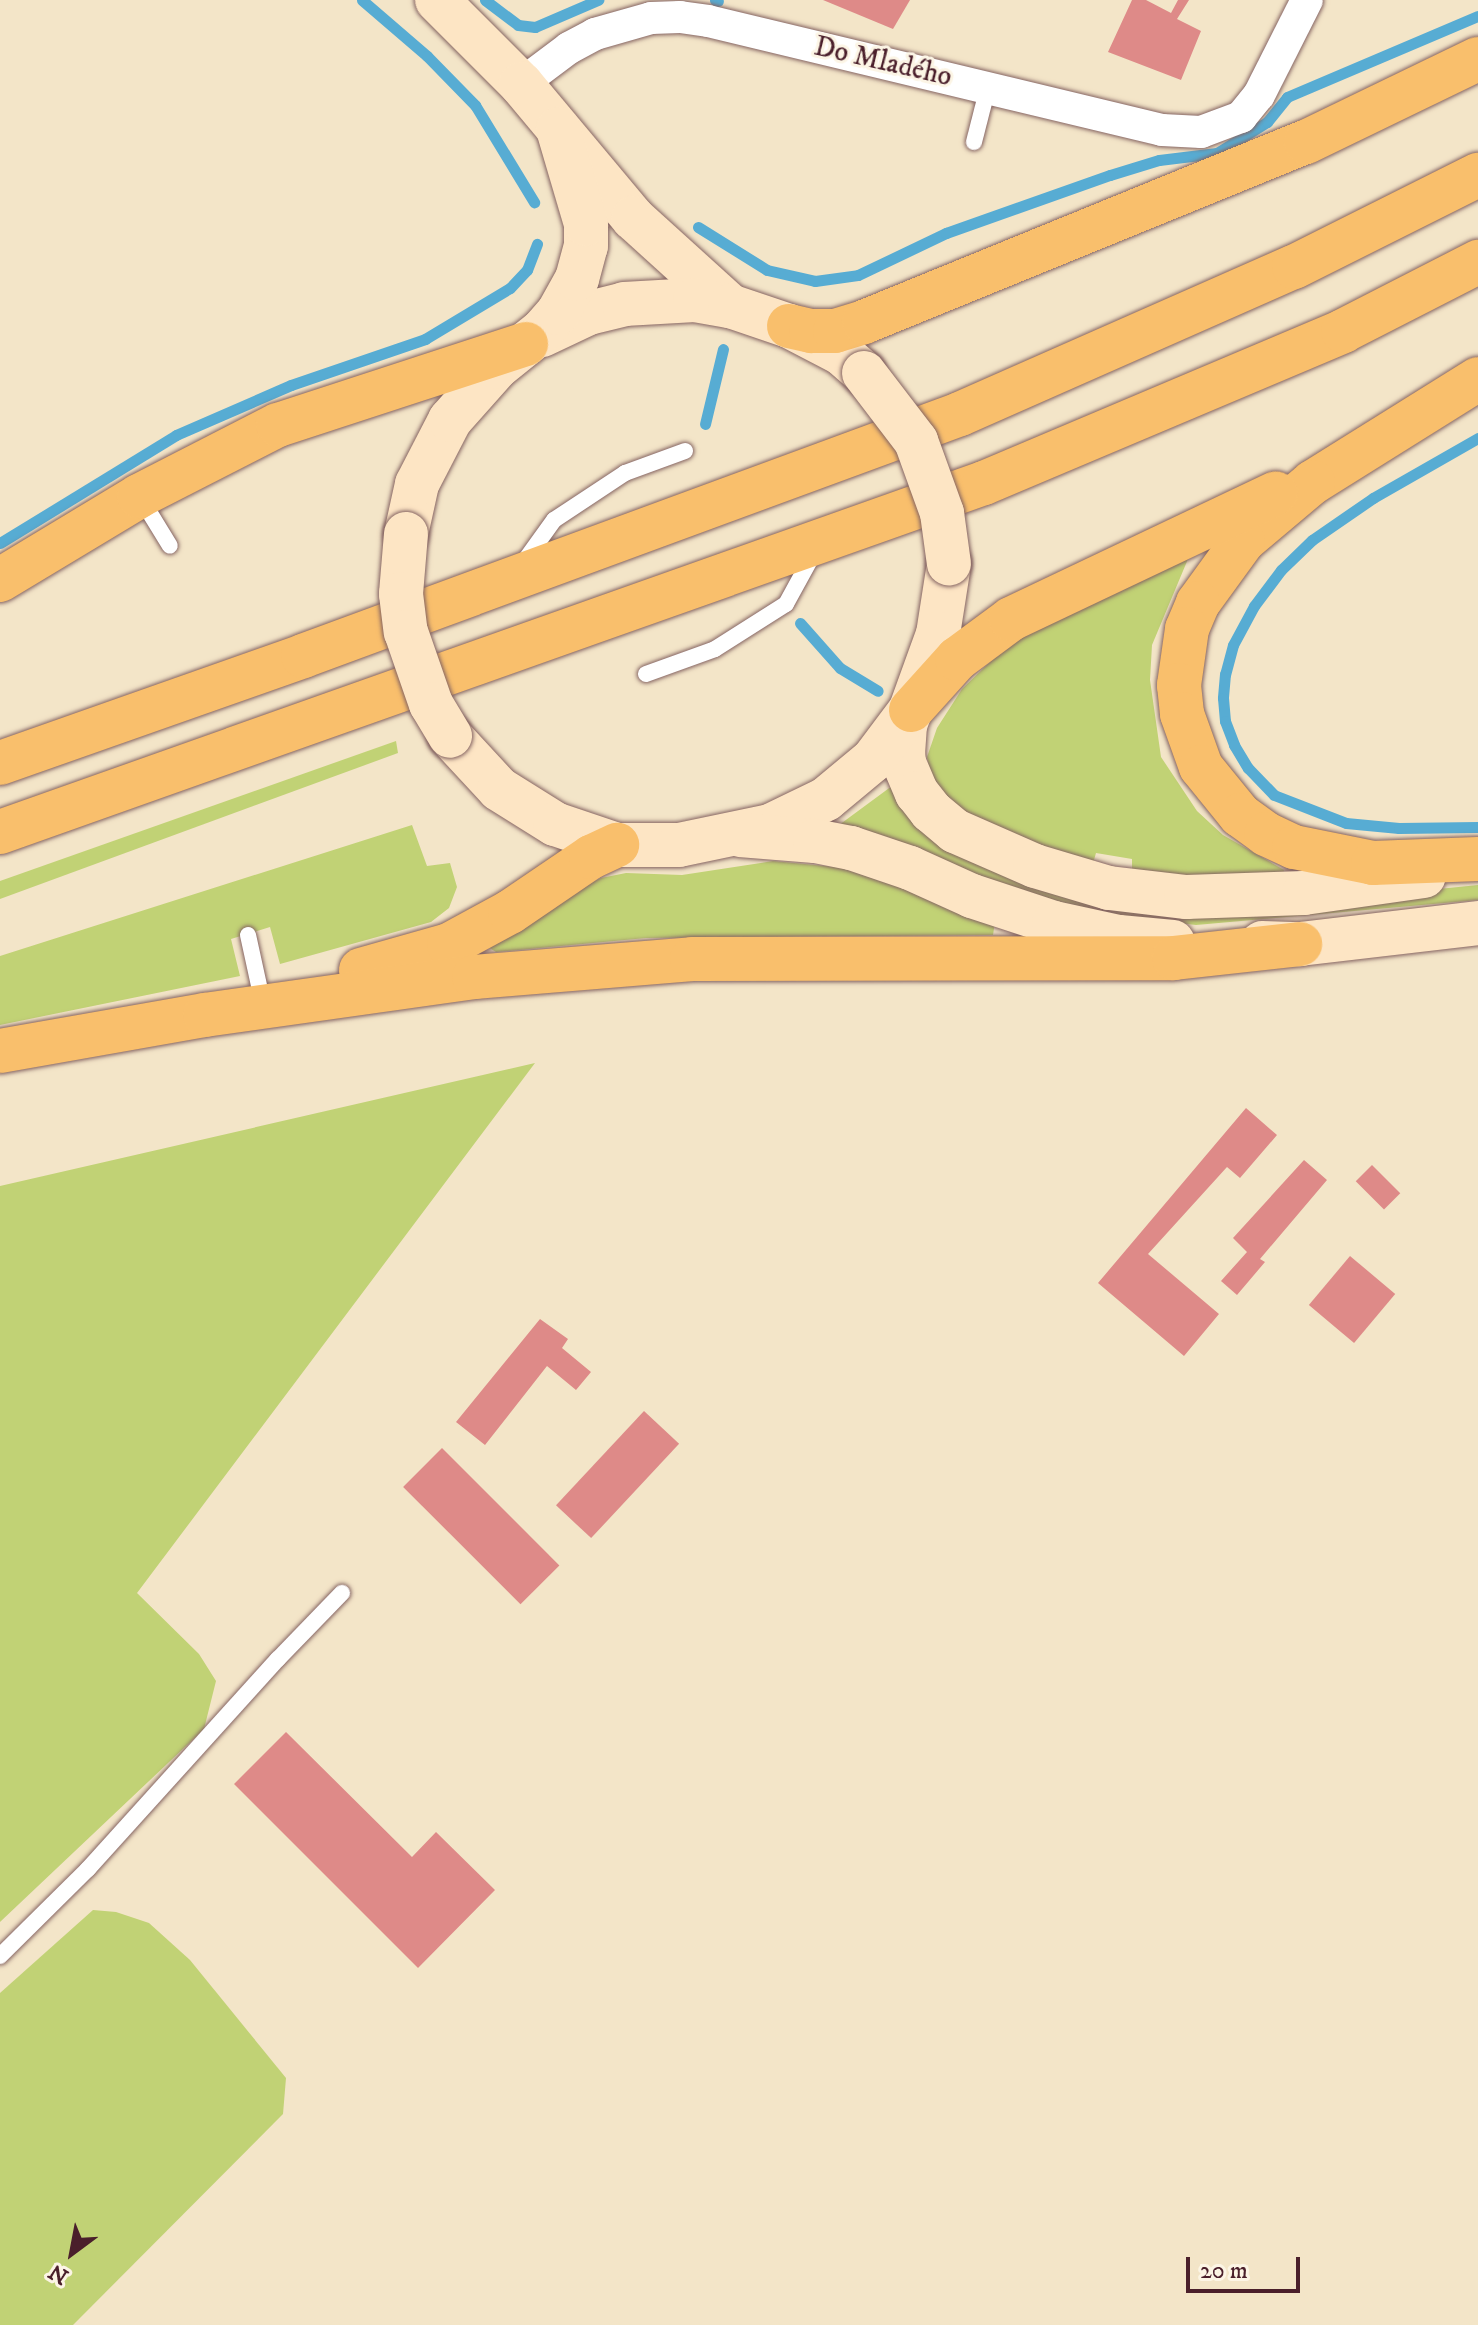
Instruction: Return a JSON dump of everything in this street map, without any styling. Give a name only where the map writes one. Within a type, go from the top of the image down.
[{"type":"highway","points":[[789,326],[811,331],[835,331],[864,322],[1306,142],[1478,59]]},
{"type":"highway","points":[[0,763],[960,414],[1294,267],[1478,175]]},
{"type":"highway","points":[[0,832],[984,483],[1343,331],[1478,262]]},
{"type":"highway","points":[[0,580],[139,496],[278,425],[526,344]]},
{"type":"highway","points":[[1478,379],[1313,482],[1243,541],[1198,603],[1181,657],[1179,685],[1185,728],[1201,767],[1219,793],[1240,815],[1294,847],[1373,863],[1478,859]]},
{"type":"highway","points":[[911,710],[957,659],[1011,619],[1242,511],[1362,449]]},
{"type":"highway","points":[[205,1015],[449,945],[510,912],[591,857],[617,845]]},
{"type":"highway","points":[[0,1051],[205,1015],[474,977],[692,959],[1174,958],[1300,944]]},
{"type":"main road","points":[[437,0],[521,84],[633,218],[730,306]]},
{"type":"main road","points":[[558,129],[582,200],[586,246],[570,294],[543,330],[489,375],[450,420],[417,484],[406,534],[401,582],[406,632],[431,704],[450,736],[499,789],[526,808],[585,837],[617,845],[679,845],[740,835],[784,820],[826,799],[873,760],[911,710]]},
{"type":"main road","points":[[526,344],[578,317],[624,304],[671,300],[730,306],[789,326],[841,353],[889,401],[921,452],[942,513],[949,564],[938,634],[903,740],[904,763],[917,793],[945,823],[1035,866],[1109,888],[1186,897],[1304,893],[1478,868]]},
{"type":"main road","points":[[740,835],[790,838],[851,848],[910,868],[972,896],[1054,923],[1119,937],[1300,944],[1478,923]]},
{"type":"street","name":"Do Mladého","points":[[521,84],[569,48],[595,34],[651,18],[680,17],[708,21],[1162,130],[1201,132],[1225,126],[1241,117],[1259,95],[1307,0]]},
{"type":"lane","points":[[974,142],[988,87]]},
{"type":"lane","points":[[512,579],[554,520],[625,473],[685,451]]},
{"type":"lane","points":[[139,496],[170,546]]},
{"type":"lane","points":[[646,674],[715,649],[786,604],[819,543]]},
{"type":"lane","points":[[248,935],[262,999]]},
{"type":"lane","points":[[0,1956],[99,1858],[278,1659],[342,1593]]},
{"type":"green space","points":[[1188,559],[1152,645],[1150,680],[1161,757],[1197,811],[1223,835],[1284,870],[1281,881],[1132,875],[1132,859],[1096,853],[1091,870],[964,820],[930,774],[927,757],[937,728],[962,689],[1014,639]]},
{"type":"green space","points":[[396,741],[398,753],[0,899],[0,881]]},
{"type":"green space","points":[[896,783],[955,844],[1291,904],[1478,885],[1478,900],[1196,925],[1058,909],[835,828]]},
{"type":"green space","points":[[412,825],[427,866],[450,863],[457,887],[449,908],[431,922],[280,964],[270,927],[231,939],[240,976],[0,1025],[0,956]]},
{"type":"green space","points":[[773,861],[857,869],[995,922],[993,935],[646,938],[496,952],[488,947],[574,891],[601,878],[626,873],[682,875]]},
{"type":"green space","points":[[535,1063],[137,1593],[199,1654],[216,1681],[204,1729],[0,1922],[0,1186]]},
{"type":"green space","points":[[93,1910],[116,1912],[149,1923],[190,1960],[286,2078],[283,2114],[73,2325],[0,2325],[0,1993]]},
{"type":"building","points":[[823,0],[910,0],[893,29]]},
{"type":"building","points":[[1132,0],[1146,0],[1171,13],[1178,0],[1189,0],[1177,19],[1201,31],[1181,80],[1108,52]]},
{"type":"building","points":[[1246,1108],[1277,1135],[1240,1178],[1227,1167],[1148,1254],[1219,1314],[1184,1356],[1098,1283]]},
{"type":"building","points":[[1304,1160],[1327,1180],[1260,1259],[1265,1262],[1237,1295],[1221,1281],[1247,1252],[1233,1238]]},
{"type":"building","points":[[1372,1165],[1400,1193],[1384,1210],[1356,1181]]},
{"type":"building","points":[[1350,1256],[1395,1294],[1354,1343],[1309,1305]]},
{"type":"building","points":[[540,1319],[568,1339],[562,1348],[591,1372],[576,1390],[547,1366],[485,1445],[456,1422]]},
{"type":"building","points":[[644,1411],[679,1444],[591,1538],[556,1505]]},
{"type":"building","points":[[442,1448],[559,1565],[520,1604],[403,1487]]},
{"type":"building","points":[[286,1732],[412,1857],[436,1832],[495,1890],[418,1968],[234,1784]]},
{"type":"waterway","points":[[362,0],[427,56],[475,105],[534,202]]},
{"type":"waterway","points":[[485,0],[518,25],[535,27],[598,0]]},
{"type":"waterway","points":[[698,227],[767,270],[815,281],[858,275],[946,233],[1110,175],[1159,160],[1217,153],[1267,122],[1287,97],[1478,16]]},
{"type":"waterway","points":[[0,543],[176,435],[291,385],[425,339],[510,288],[527,270],[537,244]]},
{"type":"waterway","points":[[705,424],[723,349]]},
{"type":"waterway","points":[[1478,438],[1373,498],[1312,540],[1281,570],[1254,606],[1233,645],[1225,674],[1223,698],[1225,721],[1234,745],[1248,768],[1274,795],[1346,823],[1399,828],[1478,827]]},
{"type":"waterway","points":[[800,623],[840,668],[878,691]]}]
